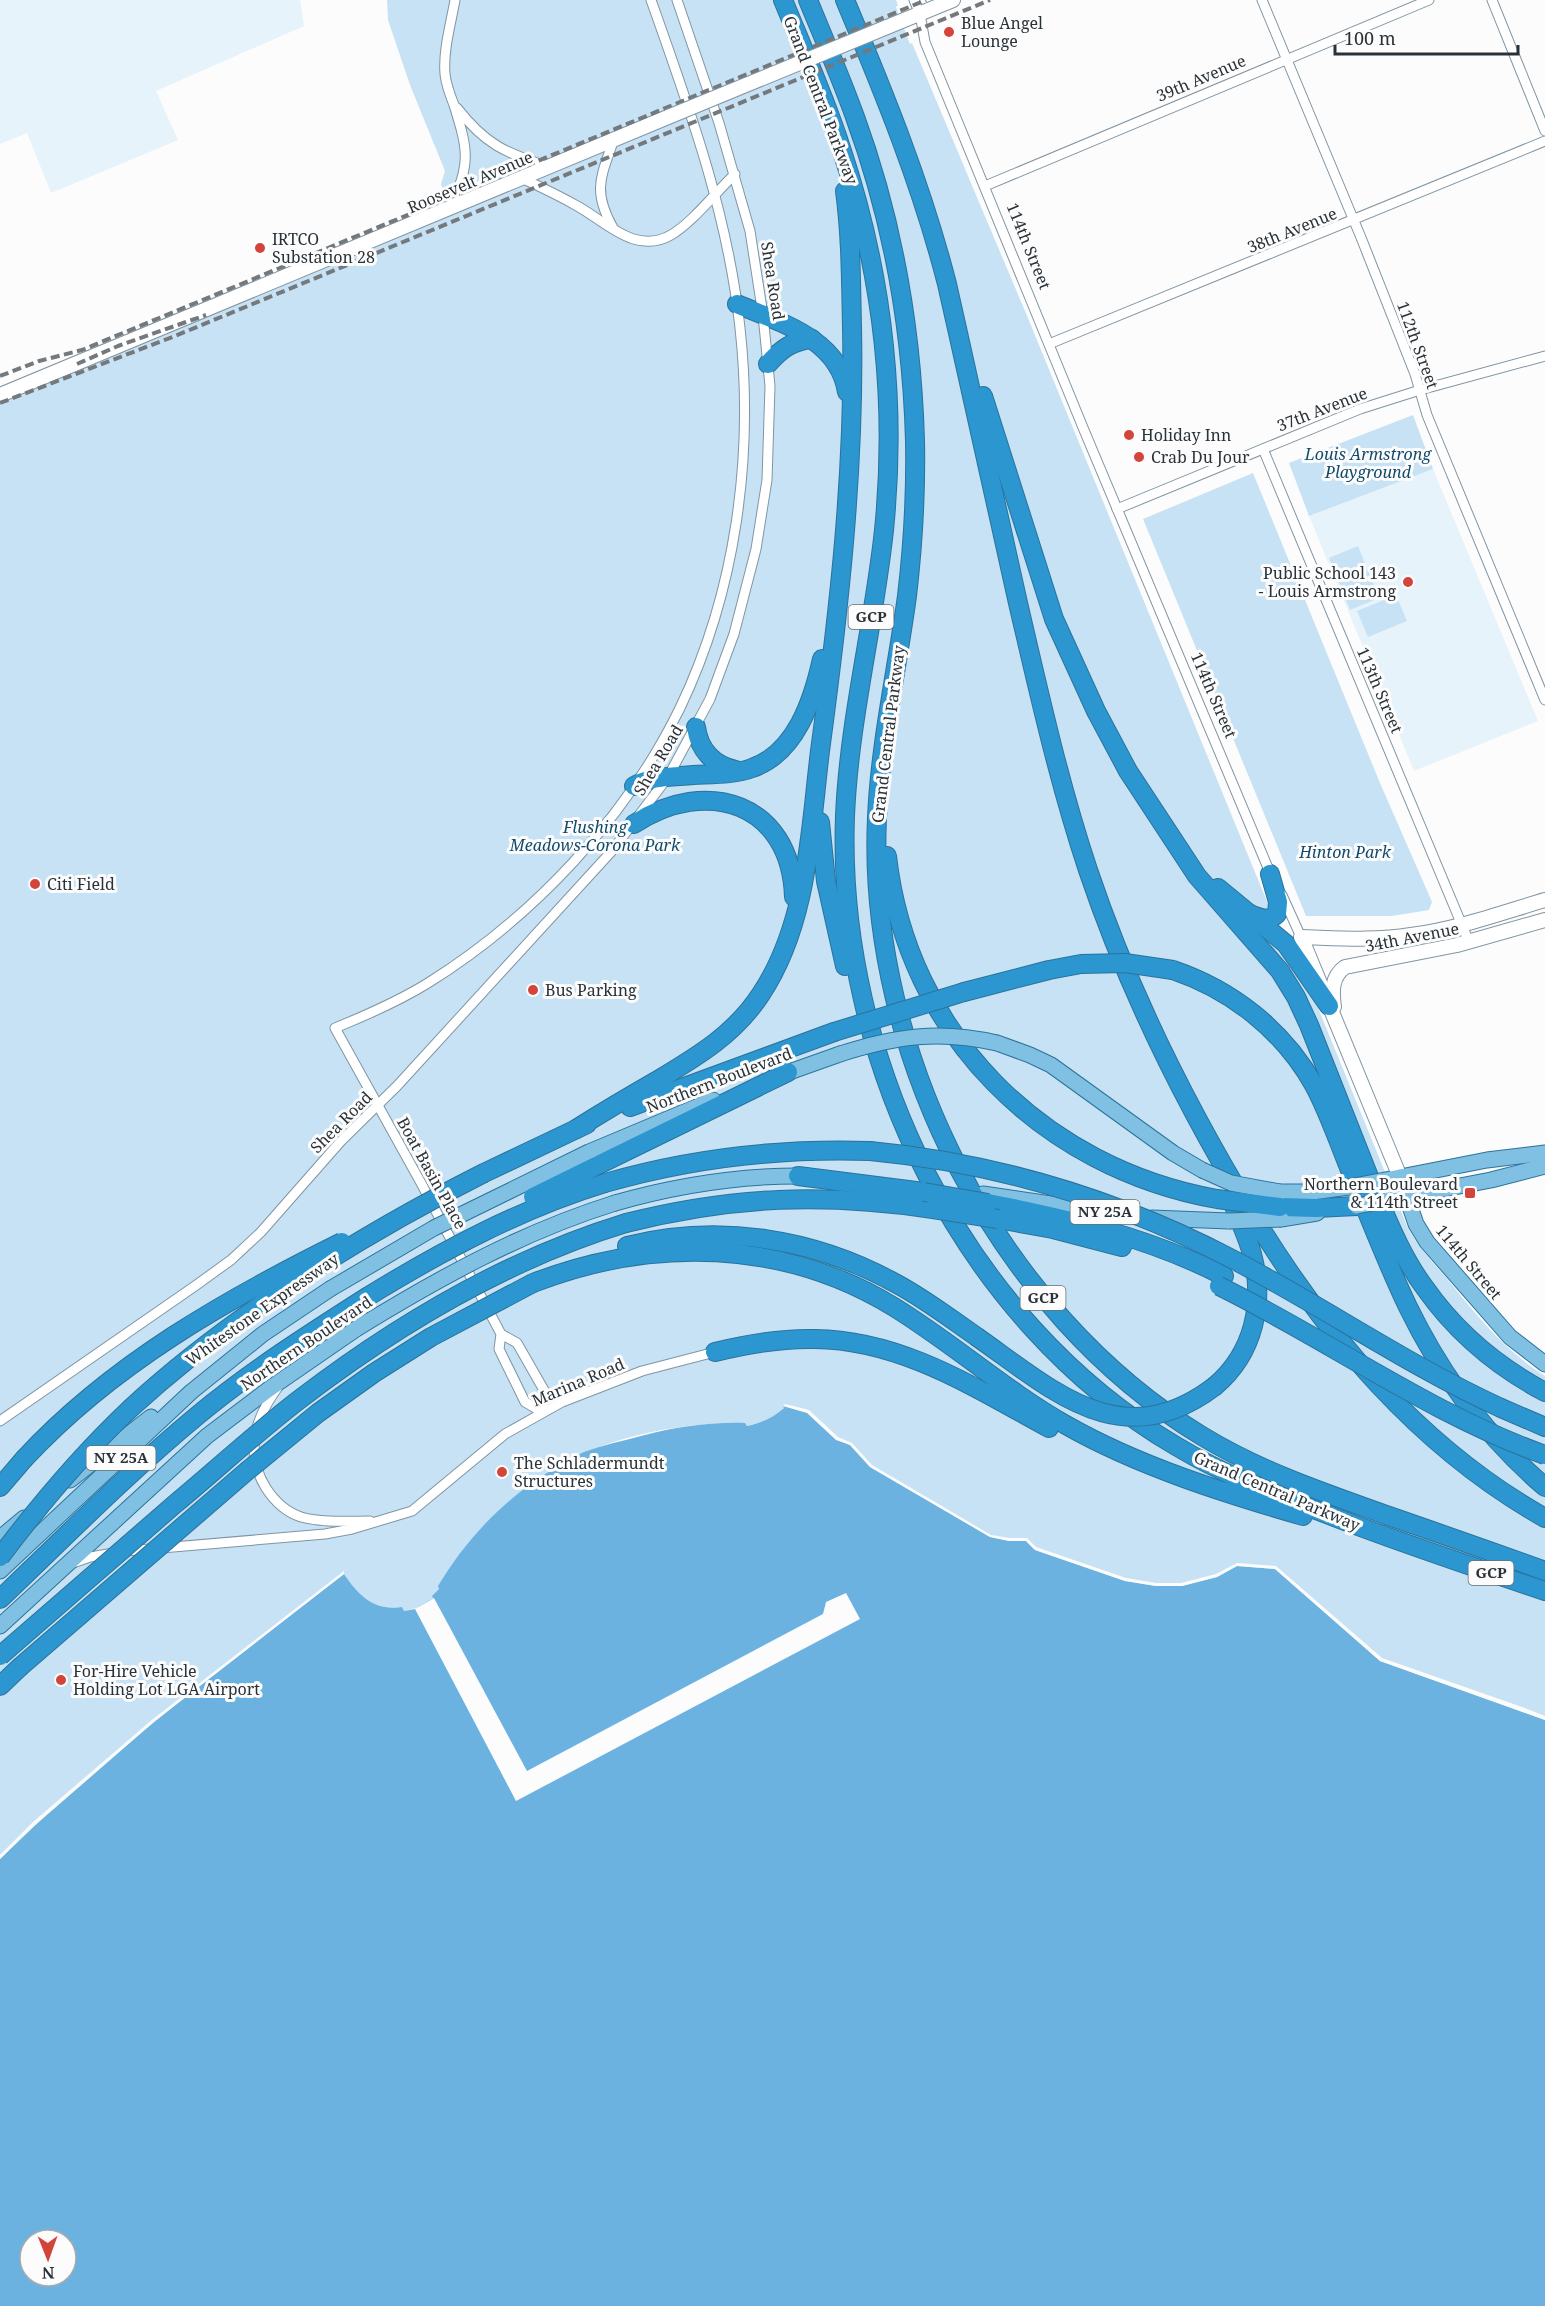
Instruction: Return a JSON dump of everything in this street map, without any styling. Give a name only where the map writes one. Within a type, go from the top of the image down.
[{"type":"highway","name":"Grand Central Parkway","points":[[783,0],[828,110],[856,194],[871,260],[883,337],[888,414],[883,537],[847,793],[845,837],[847,893],[853,949],[864,1004],[880,1058],[904,1123],[953,1221],[992,1280],[1035,1332],[1100,1394],[1155,1433],[1234,1476],[1353,1525],[1545,1591]]},
{"type":"highway","name":"Grand Central Parkway","points":[[808,0],[855,117],[876,181],[897,267],[910,355],[915,444],[914,523],[906,600],[882,755],[876,822],[878,890],[886,957],[901,1021],[923,1086],[962,1173],[1005,1246],[1045,1300],[1091,1350],[1133,1387],[1178,1421],[1226,1450],[1297,1483],[1545,1571]]},
{"type":"highway","points":[[845,0],[899,134],[1041,580],[1062,640],[1079,679],[1120,756],[1179,849],[1210,893],[1289,984],[1309,1025],[1395,1238],[1425,1288],[1453,1322],[1487,1354],[1545,1392]]},
{"type":"highway","points":[[576,1129],[698,1056],[728,1033],[747,1014],[765,988],[780,959],[802,886],[825,718],[842,564],[853,397],[849,234],[843,176],[828,110]]},
{"type":"highway","points":[[0,1685],[247,1471],[318,1413],[374,1373],[431,1337],[533,1283],[672,1237],[719,1235],[771,1240],[847,1260],[888,1279],[977,1337],[1061,1396],[1102,1413],[1126,1417],[1159,1414],[1186,1404],[1215,1386],[1234,1366],[1248,1343],[1256,1313],[1257,1284],[1250,1244],[1205,1136],[1155,1036],[1128,975],[1096,892],[1068,807],[1038,689],[941,262]]},
{"type":"highway","points":[[737,304],[812,339],[831,354],[845,380],[850,469]]},
{"type":"highway","points":[[768,364],[785,347],[798,341],[812,339]]},
{"type":"highway","points":[[634,786],[647,780],[750,769],[770,759],[784,746],[809,706],[821,664],[842,564]]},
{"type":"highway","points":[[825,718],[820,828],[829,900],[865,1037],[883,1082],[904,1123]]},
{"type":"highway","points":[[696,728],[700,745],[709,757],[729,768],[750,769]]},
{"type":"highway","points":[[882,755],[888,867],[901,931],[926,989],[948,1026],[972,1059],[1019,1107],[1077,1148],[1139,1178],[1179,1191],[1217,1199],[1280,1206],[1316,1208],[1357,1206]]},
{"type":"highway","points":[[634,824],[665,808],[699,800],[730,804],[754,815],[777,837],[789,860],[794,892],[791,928]]},
{"type":"highway","points":[[1179,849],[1218,888],[1270,929],[1293,952],[1329,1005]]},
{"type":"highway","points":[[1248,912],[1264,918],[1272,918],[1277,914],[1278,902],[1270,874]]},
{"type":"highway","points":[[1270,929],[1300,937]]},
{"type":"highway","points":[[576,1129],[725,1071],[834,1032],[964,992],[1081,964],[1125,963],[1173,970],[1212,982],[1239,994],[1281,1023],[1299,1042],[1320,1071],[1350,1131]]},
{"type":"highway","points":[[1173,970],[1209,984],[1241,1004],[1275,1033],[1304,1068],[1324,1108],[1399,1287],[1428,1345],[1475,1413],[1523,1468],[1545,1487]]},
{"type":"highway","points":[[0,1599],[147,1460],[198,1416],[274,1358],[404,1271],[479,1225],[788,1072]]},
{"type":"highway","name":"Whitestone Expressway","points":[[0,1557],[40,1505],[85,1454],[131,1408],[182,1364],[245,1317],[334,1258],[412,1212],[484,1173],[576,1129]]},
{"type":"highway","points":[[1205,1136],[1288,1274],[1359,1364],[1403,1412],[1446,1450],[1490,1483],[1545,1518]]},
{"type":"highway","points":[[597,1167],[672,1165],[739,1155],[805,1150],[870,1151],[939,1159],[1026,1178],[1100,1201],[1152,1221],[1244,1265],[1438,1377],[1545,1427]]},
{"type":"highway","points":[[0,1487],[24,1459],[88,1396],[161,1344],[315,1255],[484,1173]]},
{"type":"highway","points":[[798,1176],[922,1189],[990,1205],[1053,1229],[1119,1246],[1222,1281],[1457,1416],[1545,1455]]},
{"type":"highway","points":[[0,1656],[298,1400],[353,1360],[410,1323],[497,1275],[569,1243],[627,1223],[716,1204],[783,1199],[855,1199],[933,1209],[990,1205]]},
{"type":"highway","points":[[640,1249],[734,1253],[787,1262],[842,1281],[895,1308],[1024,1399],[1068,1426],[1136,1458],[1208,1485]]},
{"type":"highway","points":[[715,1352],[767,1341],[814,1338],[849,1341],[882,1348],[935,1367],[1076,1440],[1280,1509],[1438,1556]]},
{"type":"main road","name":"Roosevelt Avenue","points":[[0,395],[953,0]]},
{"type":"main road","name":"34th Avenue","points":[[1300,937],[1389,938],[1434,932],[1545,900]]},
{"type":"main road","name":"34th Avenue","points":[[1338,1025],[1332,990],[1334,980],[1343,969],[1469,942],[1545,920]]},
{"type":"main road","name":"114th Street","points":[[1300,937],[1400,1178],[1416,1224],[1431,1247],[1510,1337],[1545,1364]]},
{"type":"main road","name":"Northern Boulevard","points":[[788,1072],[885,1041],[930,1035],[963,1037],[997,1043],[1051,1065],[1173,1153],[1202,1170],[1280,1206]]},
{"type":"main road","name":"Northern Boulevard","points":[[990,1205],[1157,1219],[1229,1221],[1280,1206],[1312,1192],[1400,1178],[1487,1160],[1545,1153]]},
{"type":"main road","points":[[1357,1206],[1491,1180],[1545,1166]]},
{"type":"main road","name":"Northern Boulevard","points":[[0,1571],[174,1407],[245,1348],[330,1289],[444,1223],[597,1167]]},
{"type":"main road","name":"Northern Boulevard","points":[[0,1626],[199,1444],[289,1374],[356,1329],[418,1292],[497,1250],[558,1222],[615,1203],[665,1190],[712,1182],[798,1176]]},
{"type":"main road","points":[[0,1538],[106,1451],[245,1348]]},
{"type":"street","points":[[451,208],[465,172],[466,159],[465,143],[445,71],[455,0]]},
{"type":"street","name":"Shea Road","points":[[335,1028],[387,1005],[426,984],[483,944],[535,899],[580,854],[634,786],[670,726],[691,683],[714,619],[730,554],[739,502],[744,441],[744,372],[737,304],[715,193],[697,128],[651,0]]},
{"type":"street","name":"Shea Road","points":[[0,1421],[231,1260],[261,1232],[335,1147],[377,1106],[602,863],[668,777],[710,699],[727,656],[752,570],[767,480],[770,422],[768,364],[764,315],[750,231],[710,94],[677,0]]},
{"type":"street","name":"114th Street","points":[[914,0],[920,14],[925,42],[1049,344],[1270,874],[1286,903],[1300,937]]},
{"type":"street","name":"112th Street","points":[[1262,0],[1354,221],[1420,390],[1427,415],[1545,700]]},
{"type":"street","name":"39th Avenue","points":[[985,186],[1429,0]]},
{"type":"street","points":[[1492,0],[1545,131]]},
{"type":"street","points":[[453,104],[475,131],[490,142],[549,167]]},
{"type":"street","points":[[614,139],[601,178],[600,193],[602,208],[614,230]]},
{"type":"street","name":"38th Avenue","points":[[1049,344],[1545,141]]},
{"type":"street","points":[[521,178],[571,202],[614,230],[637,240],[646,241],[664,238],[679,229],[735,174]]},
{"type":"street","name":"37th Avenue","points":[[1117,509],[1350,413],[1420,390],[1545,356]]},
{"type":"street","name":"113th Street","points":[[1263,449],[1469,942]]},
{"type":"street","name":"Boat Basin Place","points":[[335,1028],[501,1334],[517,1343],[545,1392],[542,1412],[525,1402],[499,1349],[501,1334]]},
{"type":"street","name":"Marina Road","points":[[64,1568],[81,1559],[112,1552],[319,1534],[352,1529],[402,1515],[420,1506],[505,1434],[542,1412],[603,1385],[660,1366],[715,1352]]},
{"type":"street","name":"Marina Road","points":[[289,1374],[271,1398],[255,1432],[254,1457],[258,1473],[264,1484],[283,1507],[298,1516],[316,1520],[376,1522]]},
{"type":"shaded area","points":[[0,0],[300,0],[304,26],[156,91],[178,140],[51,193],[27,133],[0,144]]},
{"type":"shaded area","name":"Public School 143 - Louis Armstrong","points":[[1433,469],[1538,721],[1414,771],[1309,516]]},
{"type":"green space","name":"Flushing Meadows-Corona Park","points":[[387,0],[896,0],[898,5],[896,7],[910,44],[912,43],[1030,323],[1286,948],[1312,993],[1407,1226],[1426,1254],[1493,1333],[1517,1356],[1545,1376],[1545,1763],[1030,1586],[784,1408],[766,1420],[746,1426],[745,1423],[719,1423],[665,1429],[638,1435],[562,1463],[520,1491],[432,1598],[415,1608],[404,1611],[402,1607],[383,1607],[375,1604],[355,1589],[344,1574],[33,1827],[0,1859],[0,395],[450,208],[441,184],[445,171],[410,85],[388,20]]},
{"type":"green space","name":"Louis Armstrong Playground","points":[[1413,415],[1433,469],[1309,516],[1289,463]]},
{"type":"green space","name":"Hinton Park","points":[[1253,473],[1380,783],[1432,902],[1429,910],[1392,916],[1306,916],[1143,519]]},
{"type":"green space","points":[[1358,546],[1379,598],[1350,610],[1329,558]]},
{"type":"green space","points":[[1396,595],[1407,621],[1368,637],[1357,611]]},
{"type":"water","points":[[783,1406],[807,1412],[836,1439],[850,1445],[870,1467],[990,1537],[1009,1541],[1026,1541],[1035,1550],[1125,1581],[1156,1586],[1182,1586],[1217,1577],[1237,1566],[1275,1569],[1380,1661],[1545,1720],[1545,2306],[0,2306],[0,1859],[40,1820],[124,1747],[211,1676],[344,1574],[355,1589],[375,1604],[392,1608],[402,1607],[404,1611],[415,1609],[433,1598],[432,1596],[439,1589],[438,1586],[463,1550],[491,1518],[541,1476],[578,1455],[612,1443],[654,1433],[706,1424],[745,1423],[747,1426],[776,1415],[784,1408]]},
{"type":"pier","points":[[785,1404],[809,1410],[838,1437],[852,1443],[872,1465],[991,1535],[1027,1538],[1036,1547],[1126,1578],[1156,1583],[1181,1583],[1216,1574],[1237,1563],[1276,1566],[1382,1658],[1522,1707],[1545,1716],[1545,1720],[1380,1661],[1275,1569],[1237,1566],[1217,1577],[1182,1586],[1156,1586],[1125,1581],[1035,1550],[1026,1541],[1009,1541],[990,1537],[870,1467],[850,1445],[836,1440],[807,1413],[783,1406]]},
{"type":"pier","points":[[344,1571],[344,1574],[155,1721],[33,1827],[0,1859],[0,1855],[33,1822],[153,1719]]},
{"type":"pier","points":[[846,1593],[860,1619],[516,1801],[415,1609],[434,1598],[527,1771],[823,1614],[826,1602]]},
{"type":"railway","points":[[0,376],[39,361],[82,350],[926,0]]},
{"type":"railway","points":[[0,403],[175,336],[990,0]]},
{"type":"railway","points":[[77,364],[118,346],[206,315]]},
{"type":"place","name":"Blue Angel Lounge","points":[[949,32]]},
{"type":"place","name":"IRTCO Substation 28","points":[[260,248]]},
{"type":"place","name":"Holiday Inn","points":[[1129,435]]},
{"type":"place","name":"Crab Du Jour","points":[[1139,457]]},
{"type":"place","name":"Public School 143 - Louis Armstrong","points":[[1408,582]]},
{"type":"place","name":"Citi Field","points":[[35,884]]},
{"type":"place","name":"Bus Parking","points":[[533,990]]},
{"type":"place","name":"Northern Boulevard & 114th Street","points":[[1470,1193]]},
{"type":"place","name":"The Schladermundt Structures","points":[[502,1472]]},
{"type":"place","name":"For-Hire Vehicle Holding Lot LGA Airport","points":[[61,1680]]}]
